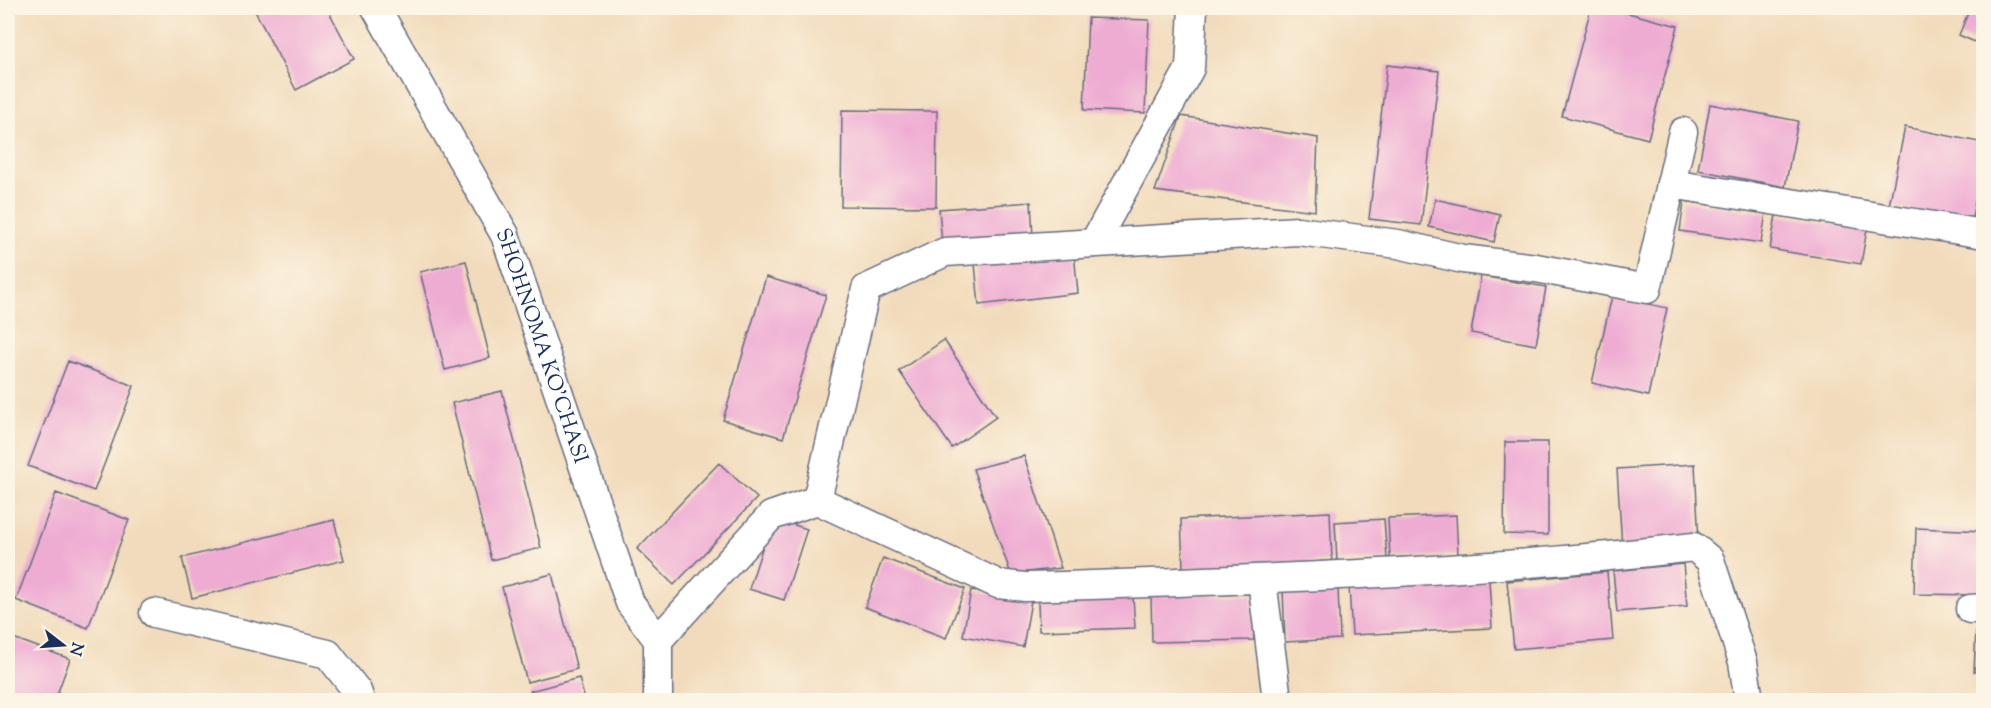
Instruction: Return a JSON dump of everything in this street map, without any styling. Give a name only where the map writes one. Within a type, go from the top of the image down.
[{"type":"street","name":"SHOHNOMA KO'CHASI","points":[[376,8],[505,235],[592,484],[630,603],[658,640]]},
{"type":"street","points":[[1095,241],[1190,68],[1193,8]]},
{"type":"street","points":[[817,500],[866,289],[945,252],[1095,241],[1298,231],[1398,244],[1463,259],[1536,268],[1647,289],[1683,132]]},
{"type":"street","points":[[1671,184],[1983,234]]},
{"type":"street","points":[[658,700],[658,640],[771,516],[817,500],[998,584],[1025,587],[1262,580],[1508,566],[1694,547],[1710,560],[1743,662],[1749,700]]},
{"type":"street","points":[[1262,580],[1277,700]]},
{"type":"street","points":[[154,613],[328,654],[357,691],[360,700]]},
{"type":"building","points":[[327,8],[354,59],[296,90],[254,9]]},
{"type":"building","points":[[1591,8],[1609,8],[1678,26],[1648,139],[1562,116]]},
{"type":"building","points":[[1970,8],[1984,8],[1984,46],[1959,35]]},
{"type":"building","points":[[1088,18],[1149,20],[1145,113],[1084,110]]},
{"type":"building","points":[[1387,65],[1439,71],[1421,225],[1369,219]]},
{"type":"building","points":[[1710,104],[1798,121],[1785,187],[1698,170]]},
{"type":"building","points":[[842,110],[937,111],[936,207],[841,206]]},
{"type":"building","points":[[1181,116],[1318,138],[1315,211],[1155,191]]},
{"type":"building","points":[[1905,127],[1984,143],[1984,158],[1971,222],[1889,206]]},
{"type":"building","points":[[1435,199],[1500,214],[1494,242],[1429,227]]},
{"type":"building","points":[[1684,201],[1766,213],[1761,243],[1680,231]]},
{"type":"building","points":[[1031,202],[1033,237],[942,244],[939,209]]},
{"type":"building","points":[[1776,215],[1867,229],[1861,264],[1770,249]]},
{"type":"building","points":[[1074,253],[1078,293],[979,305],[975,264]]},
{"type":"building","points":[[466,261],[490,358],[445,370],[420,272]]},
{"type":"building","points":[[1481,276],[1546,287],[1536,345],[1471,333]]},
{"type":"building","points":[[766,277],[826,295],[783,438],[723,420]]},
{"type":"building","points":[[1612,296],[1667,308],[1648,396],[1592,383]]},
{"type":"building","points":[[944,340],[996,417],[952,448],[899,371]]},
{"type":"building","points":[[68,361],[134,386],[94,491],[28,466]]},
{"type":"building","points":[[502,391],[541,548],[491,560],[452,403]]},
{"type":"building","points":[[1505,442],[1548,442],[1548,535],[1504,534]]},
{"type":"building","points":[[1024,456],[1061,568],[1011,574],[973,469]]},
{"type":"building","points":[[719,463],[757,498],[674,585],[637,549]]},
{"type":"building","points":[[1695,464],[1699,543],[1622,547],[1617,469]]},
{"type":"building","points":[[56,493],[129,520],[88,628],[16,600]]},
{"type":"building","points":[[1330,512],[1332,561],[1183,568],[1181,519]]},
{"type":"building","points":[[1456,515],[1458,555],[1390,558],[1388,518]]},
{"type":"building","points":[[772,518],[807,529],[784,600],[749,589]]},
{"type":"building","points":[[1384,519],[1387,559],[1337,561],[1335,522]]},
{"type":"building","points":[[334,520],[344,560],[192,598],[182,558]]},
{"type":"building","points":[[1916,528],[1984,531],[1984,595],[1914,594]]},
{"type":"building","points":[[883,558],[965,589],[946,638],[865,607]]},
{"type":"building","points":[[1683,564],[1687,606],[1617,612],[1613,571]]},
{"type":"building","points":[[1607,572],[1613,640],[1514,649],[1507,581]]},
{"type":"building","points":[[552,574],[577,669],[527,682],[502,587]]},
{"type":"building","points":[[1489,580],[1492,628],[1352,635],[1349,587]]},
{"type":"building","points":[[1338,587],[1340,639],[1285,642],[1283,590]]},
{"type":"building","points":[[971,590],[1031,601],[1023,647],[963,636]]},
{"type":"building","points":[[1253,594],[1254,640],[1152,642],[1151,596]]},
{"type":"building","points":[[1133,597],[1135,628],[1039,631],[1038,601]]},
{"type":"building","points":[[1976,629],[1984,630],[1984,672],[1974,672]]},
{"type":"building","points":[[8,636],[70,659],[55,700],[8,700]]},
{"type":"building","points":[[579,678],[585,700],[532,700],[530,691]]}]
